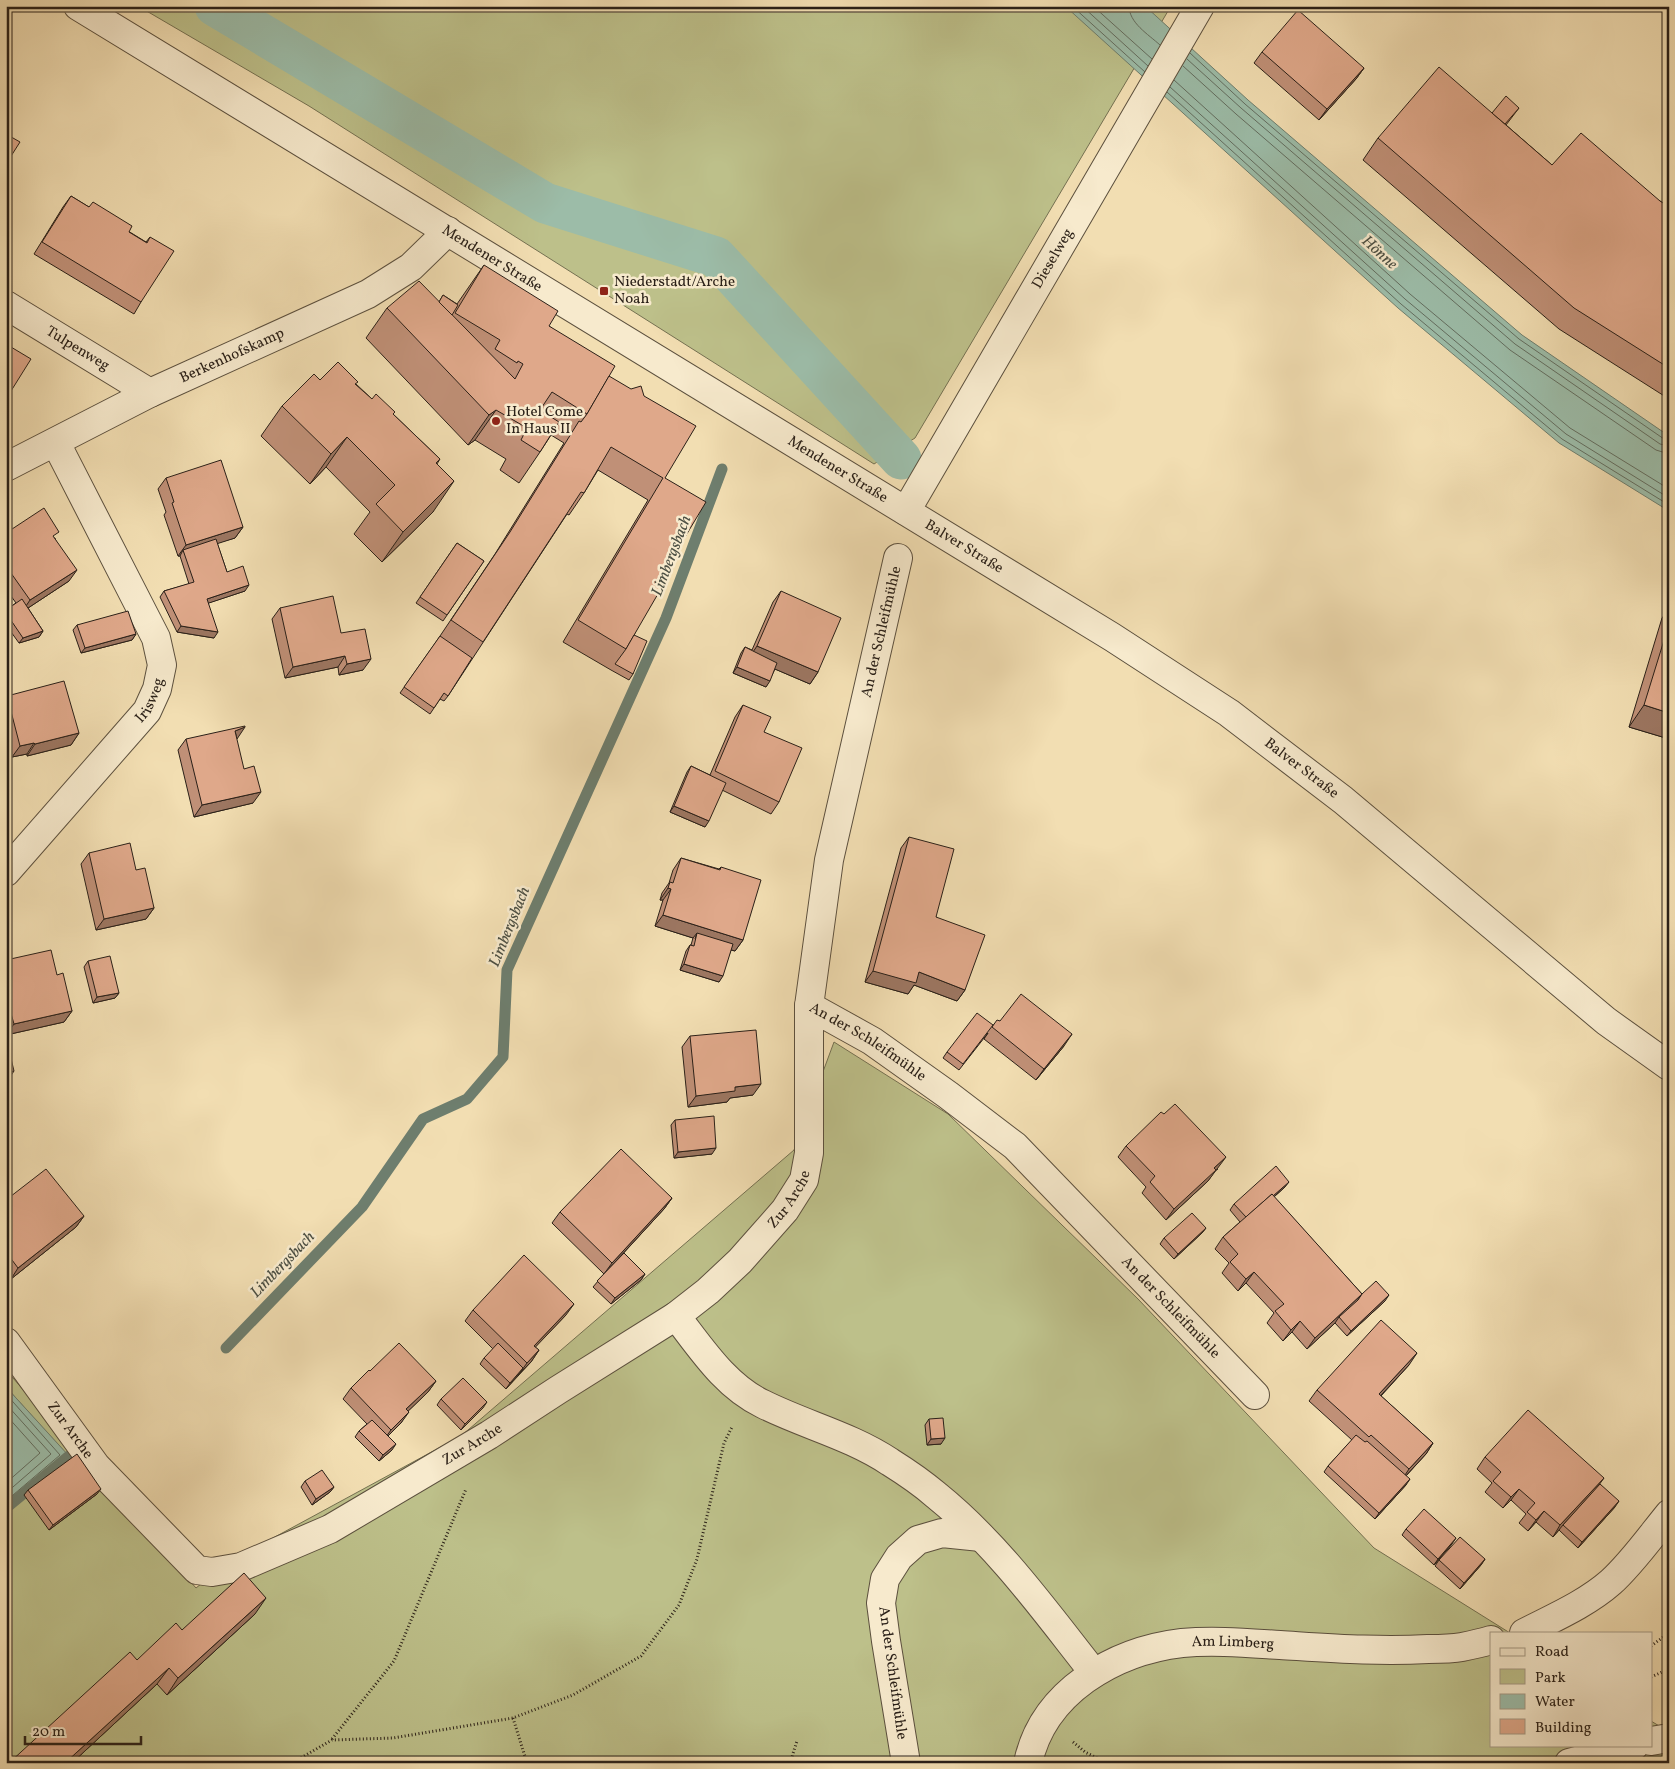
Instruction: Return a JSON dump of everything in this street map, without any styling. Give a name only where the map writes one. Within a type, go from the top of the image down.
[{"type":"street","name":"Mendener Straße","points":[[78,6],[906,511]]},
{"type":"street","name":"Dieselweg","points":[[906,511],[1199,9]]},
{"type":"street","name":"Berkenhofskamp","points":[[6,467],[56,443],[150,393],[368,294],[411,267],[448,231]]},
{"type":"street","name":"Tulpenweg","points":[[6,305],[150,393]]},
{"type":"street","name":"Irisweg","points":[[6,872],[146,711],[157,689],[162,665],[156,638],[56,443]]},
{"type":"street","name":"Balver Straße","points":[[906,511],[1112,638],[1229,713],[1343,800],[1606,1021],[1669,1066]]},
{"type":"street","name":"An der Schleifmühle","points":[[898,558],[829,860],[809,1006],[872,1040],[1015,1146],[1255,1395]]},
{"type":"street","name":"Zur Arche","points":[[6,1342],[96,1466],[197,1570],[212,1572],[241,1567],[330,1529],[489,1435],[676,1316],[708,1291],[740,1261],[786,1210],[804,1180],[809,1153],[809,1006]]},
{"type":"street","points":[[676,1316],[728,1380],[750,1396],[762,1404],[835,1433],[888,1460],[937,1495],[1014,1572],[1094,1673]]},
{"type":"street","points":[[1526,1632],[1568,1610],[1610,1582],[1640,1550],[1669,1514]]},
{"type":"street","name":"An der Schleifmühle","points":[[906,1763],[881,1603],[884,1578],[899,1557],[918,1540],[942,1533],[981,1537]]},
{"type":"street","name":"Am Limberg","points":[[1028,1763],[1031,1750],[1046,1719],[1072,1689],[1094,1673],[1117,1660],[1143,1651],[1182,1643],[1243,1643],[1406,1651],[1460,1648],[1490,1640]]},
{"type":"street","points":[[1652,1741],[1669,1738]]},
{"type":"street","points":[[1569,1763],[1631,1746]]},
{"type":"path","points":[[332,1740],[393,1738],[513,1718],[573,1696],[641,1656],[679,1605],[697,1559],[724,1443],[750,1396]]},
{"type":"path","points":[[292,1763],[332,1740],[394,1661],[489,1435]]},
{"type":"path","points":[[1652,1645],[1669,1633]]},
{"type":"path","points":[[1652,1677],[1669,1669]]},
{"type":"path","points":[[513,1718],[527,1763]]},
{"type":"path","points":[[790,1763],[796,1741]]},
{"type":"green space","points":[[138,6],[1171,6],[915,438],[874,464],[309,106]]},
{"type":"green space","points":[[834,1042],[948,1114],[1138,1299],[1374,1548],[1508,1632],[1490,1632],[1490,1746],[1652,1746],[1652,1722],[1669,1732],[1669,1763],[6,1763],[6,1508],[68,1456],[6,1387],[6,1370],[196,1588],[227,1563],[461,1436],[794,1150]]},
{"type":"water","name":"Hönne","points":[[1065,6],[1145,6],[1248,100],[1522,335],[1669,436],[1669,511],[1559,443],[1398,308]]},
{"type":"water","points":[[6,1387],[69,1456],[6,1508]]},
{"type":"building","points":[[1298,10],[1364,68],[1327,109],[1262,52]]},
{"type":"building","points":[[1439,67],[1552,165],[1581,133],[1669,207],[1669,368],[1574,308],[1378,138]]},
{"type":"building","points":[[1506,96],[1519,108],[1505,124],[1492,113]]},
{"type":"building","points":[[6,134],[20,142],[6,164]]},
{"type":"building","points":[[71,196],[89,207],[93,202],[132,226],[129,232],[147,243],[150,237],[174,251],[141,302],[42,242]]},
{"type":"building","points":[[484,265],[558,311],[549,326],[615,366],[587,414],[552,392],[540,410],[559,422],[540,452],[521,440],[527,428],[496,410],[489,415],[387,308],[419,281],[515,379],[523,364],[518,361],[517,363],[495,349],[500,340],[455,313]]},
{"type":"building","points":[[443,295],[458,305],[452,315],[439,302]]},
{"type":"building","points":[[6,344],[31,359],[6,399]]},
{"type":"building","points":[[338,362],[358,382],[355,384],[372,399],[376,394],[395,412],[393,414],[440,459],[436,463],[454,481],[403,532],[376,504],[395,485],[347,437],[331,454],[282,406],[314,374],[320,380]]},
{"type":"building","points":[[609,376],[631,389],[641,386],[644,396],[696,426],[665,478],[706,502],[661,577],[666,580],[626,649],[578,620],[663,478],[611,447],[584,493],[581,492],[483,642],[451,620],[510,532],[579,421],[581,422],[587,414]]},
{"type":"building","points":[[221,460],[243,527],[186,545],[166,478]]},
{"type":"building","points":[[44,508],[59,532],[53,536],[77,570],[30,600],[6,566],[6,533]]},
{"type":"building","points":[[216,539],[227,572],[243,566],[249,585],[207,599],[218,632],[181,626],[164,591],[194,582],[183,550]]},
{"type":"building","points":[[457,543],[484,561],[447,615],[420,597]]},
{"type":"building","points":[[781,591],[841,618],[818,672],[757,646]]},
{"type":"building","points":[[333,596],[341,633],[365,629],[371,659],[347,664],[345,656],[293,667],[280,608]]},
{"type":"building","points":[[22,599],[43,631],[23,638],[6,613],[6,610]]},
{"type":"building","points":[[128,611],[136,634],[85,648],[77,625]]},
{"type":"building","points":[[1669,624],[1669,713],[1644,705]]},
{"type":"building","points":[[634,635],[647,641],[633,674],[615,664]]},
{"type":"building","points":[[440,636],[472,658],[448,696],[444,693],[434,708],[404,687]]},
{"type":"building","points":[[745,647],[777,663],[770,681],[737,667]]},
{"type":"building","points":[[64,681],[79,733],[20,746],[7,696]]},
{"type":"building","points":[[8,690],[10,696],[6,697],[6,691]]},
{"type":"building","points":[[743,705],[771,717],[764,732],[802,748],[779,802],[715,771]]},
{"type":"building","points":[[6,714],[9,726],[6,727]]},
{"type":"building","points":[[245,726],[235,731],[244,769],[254,766],[261,792],[202,805],[186,739]]},
{"type":"building","points":[[691,766],[726,783],[709,821],[674,806]]},
{"type":"building","points":[[909,837],[954,849],[936,917],[985,935],[965,990],[919,972],[916,983],[873,971]]},
{"type":"building","points":[[130,843],[136,870],[145,868],[154,908],[104,919],[89,853]]},
{"type":"building","points":[[681,858],[720,870],[721,867],[761,880],[743,940],[663,915],[671,889],[668,888],[670,882],[673,883]]},
{"type":"building","points":[[697,933],[733,944],[723,976],[684,964],[690,945],[694,946]]},
{"type":"building","points":[[51,950],[57,975],[63,973],[72,1011],[14,1024],[6,1002],[6,960]]},
{"type":"building","points":[[110,956],[119,993],[97,997],[88,961]]},
{"type":"building","points":[[1021,994],[1072,1034],[1044,1069],[992,1027],[997,1020],[1000,1021]]},
{"type":"building","points":[[977,1013],[993,1025],[963,1064],[947,1052]]},
{"type":"building","points":[[756,1030],[761,1084],[735,1087],[735,1091],[696,1096],[690,1036]]},
{"type":"building","points":[[6,1038],[14,1071],[6,1073]]},
{"type":"building","points":[[1175,1104],[1226,1157],[1214,1168],[1216,1170],[1174,1209],[1150,1182],[1155,1176],[1126,1146],[1161,1112],[1164,1114]]},
{"type":"building","points":[[714,1116],[716,1148],[678,1152],[675,1120]]},
{"type":"building","points":[[621,1149],[672,1198],[612,1263],[560,1212]]},
{"type":"building","points":[[1276,1166],[1289,1182],[1246,1217],[1234,1204]]},
{"type":"building","points":[[46,1169],[84,1216],[18,1268],[6,1252],[6,1200]]},
{"type":"building","points":[[1272,1194],[1362,1294],[1315,1338],[1300,1321],[1291,1330],[1275,1311],[1284,1304],[1254,1272],[1246,1279],[1230,1262],[1238,1254],[1223,1237]]},
{"type":"building","points":[[1192,1213],[1206,1228],[1178,1254],[1164,1238]]},
{"type":"building","points":[[624,1253],[645,1274],[615,1298],[597,1281]]},
{"type":"building","points":[[524,1255],[574,1304],[534,1346],[539,1350],[527,1363],[473,1310]]},
{"type":"building","points":[[1376,1281],[1389,1295],[1351,1331],[1339,1317]]},
{"type":"building","points":[[1381,1320],[1417,1353],[1379,1394],[1433,1443],[1409,1469],[1371,1435],[1369,1437],[1317,1390]]},
{"type":"building","points":[[399,1343],[436,1381],[406,1409],[409,1412],[391,1430],[351,1388]]},
{"type":"building","points":[[498,1343],[523,1368],[510,1383],[484,1358]]},
{"type":"building","points":[[463,1378],[487,1402],[465,1424],[441,1399]]},
{"type":"building","points":[[1528,1410],[1604,1478],[1560,1525],[1544,1511],[1536,1520],[1527,1512],[1535,1503],[1519,1489],[1511,1497],[1493,1481],[1501,1472],[1485,1457]]},
{"type":"building","points":[[943,1418],[945,1438],[931,1439],[929,1419]]},
{"type":"building","points":[[372,1420],[396,1444],[383,1455],[359,1431]]},
{"type":"building","points":[[1356,1435],[1365,1442],[1367,1441],[1410,1479],[1379,1513],[1328,1466]]},
{"type":"building","points":[[77,1454],[101,1489],[53,1525],[28,1490]]},
{"type":"building","points":[[322,1470],[334,1487],[316,1499],[305,1481]]},
{"type":"building","points":[[1600,1484],[1619,1501],[1582,1542],[1563,1525]]},
{"type":"building","points":[[1424,1509],[1456,1538],[1438,1559],[1406,1529]]},
{"type":"building","points":[[1460,1537],[1485,1559],[1464,1583],[1439,1560]]},
{"type":"building","points":[[244,1573],[266,1598],[178,1678],[169,1668],[65,1763],[9,1763],[130,1652],[137,1660],[176,1623],[182,1630]]},
{"type":"waterway","points":[[215,6],[545,203],[716,257],[901,459]]},
{"type":"waterway","name":"Limbergsbach","points":[[226,1348],[362,1207],[423,1119],[467,1099],[503,1057],[507,970],[666,618],[722,469]]},
{"type":"waterway","name":"Limbergsbach","points":[[6,1508],[69,1456]]},
{"type":"place","name":"Niederstadt/Arche Noah","points":[[604,291]]},
{"type":"place","name":"Hotel Come In Haus II","points":[[496,421]]}]
